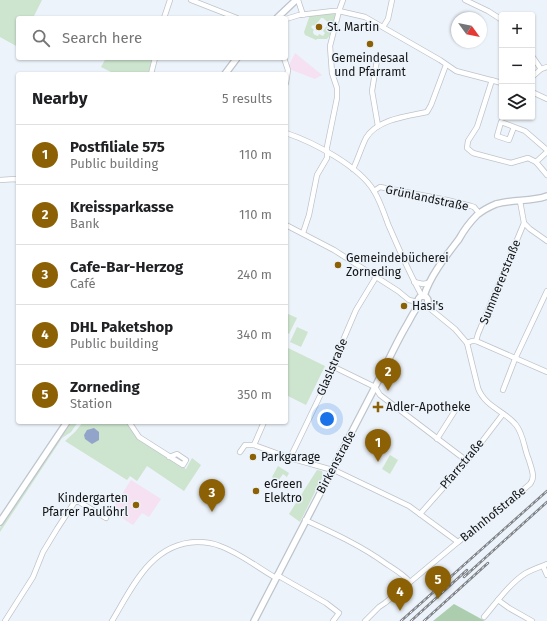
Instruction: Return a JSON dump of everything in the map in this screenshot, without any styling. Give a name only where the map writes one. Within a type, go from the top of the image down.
[{"type":"street","points":[[165,16],[170,0]]},
{"type":"street","points":[[191,0],[232,16]]},
{"type":"street","points":[[279,16],[297,0],[303,15]]},
{"type":"street","points":[[303,233],[309,215],[317,175],[327,158],[327,147],[337,98],[337,88],[332,73],[330,46],[343,0]]},
{"type":"street","points":[[383,28],[388,19],[392,0]]},
{"type":"street","points":[[465,0],[499,18]]},
{"type":"street","points":[[288,18],[327,11],[339,11],[365,17],[456,71],[499,82]]},
{"type":"street","points":[[152,72],[154,60]]},
{"type":"street","points":[[226,72],[236,60]]},
{"type":"street","points":[[285,60],[288,72]]},
{"type":"street","points":[[377,60],[372,91],[378,126]]},
{"type":"street","points":[[535,60],[541,69]]},
{"type":"street","points":[[353,169],[367,136],[378,126],[396,119],[427,112],[446,64]]},
{"type":"street","points":[[535,74],[541,69],[547,67]]},
{"type":"street","points":[[492,80],[477,127],[468,141],[467,148],[473,153],[511,163],[528,158],[536,162],[547,175]]},
{"type":"street","points":[[535,93],[547,99]]},
{"type":"street","points":[[514,127],[526,131],[547,151],[536,162]]},
{"type":"street","points":[[288,134],[303,139],[327,152],[353,169],[367,181],[381,205],[414,282],[423,296],[427,297],[427,304],[422,306],[409,300],[398,291],[334,250],[288,226]]},
{"type":"street","points":[[0,180],[16,179]]},
{"type":"street","name":"Grünlandstraße","points":[[374,191],[380,187],[447,200],[474,207],[479,213]]},
{"type":"street","points":[[418,304],[419,299],[423,296],[428,283],[469,224],[479,213],[495,205],[547,196]]},
{"type":"street","points":[[520,201],[524,223],[547,241]]},
{"type":"street","name":"Summererstraße","points":[[476,342],[524,223]]},
{"type":"street","name":"Glaslstraße","points":[[290,458],[334,367],[341,345],[356,310],[376,277]]},
{"type":"street","points":[[414,282],[423,284],[428,283]]},
{"type":"street","points":[[503,390],[515,359],[547,291]]},
{"type":"street","name":"Birkenstraße","points":[[254,621],[402,332],[418,304]]},
{"type":"street","name":"Bahnhofstraße","points":[[365,621],[379,607],[496,513],[530,484],[533,479],[523,437],[517,426],[481,395],[467,343],[460,333],[428,307],[427,304]]},
{"type":"street","points":[[467,343],[472,341],[476,342],[547,372]]},
{"type":"street","points":[[334,367],[375,387],[380,395],[467,461]]},
{"type":"street","points":[[437,439],[456,409]]},
{"type":"street","name":"Pfarrstraße","points":[[420,514],[467,461],[503,414]]},
{"type":"street","points":[[0,522],[66,424]]},
{"type":"street","points":[[130,424],[139,437],[170,457]]},
{"type":"street","points":[[254,445],[263,424]]},
{"type":"street","points":[[240,452],[244,445],[254,445],[290,458],[332,470],[401,502],[458,542]]},
{"type":"street","points":[[0,620],[6,620],[33,577],[46,546],[76,500],[106,518]]},
{"type":"street","points":[[305,520],[344,538],[374,555],[404,575],[410,582]]},
{"type":"street","points":[[112,621],[138,579],[151,562],[158,556],[170,548],[181,544],[206,542],[232,551],[276,577],[326,603],[339,613],[333,621]]},
{"type":"street","points":[[484,617],[510,587],[525,574],[545,565],[547,575]]},
{"type":"street","points":[[498,600],[508,608],[532,621]]},
{"type":"shaded area","points":[[295,53],[322,75],[315,79],[289,69],[289,65]]},
{"type":"shaded area","name":"Kindergarten Pfarrer Paulöhrl","points":[[131,480],[161,499],[149,517],[142,513],[133,525],[111,511]]},
{"type":"green space","points":[[0,0],[42,0],[34,16],[16,16],[16,46],[0,37]]},
{"type":"green space","points":[[335,13],[336,15],[332,32],[327,39],[316,40],[305,35],[304,32],[310,15]],"holes":[[[321,18],[329,23],[323,31],[325,33],[323,36],[319,34],[318,36],[315,35],[313,32],[314,30],[311,27],[313,25],[315,26]]]},
{"type":"green space","points":[[105,60],[152,60],[148,72],[111,72],[101,67]]},
{"type":"green space","points":[[288,314],[297,318],[289,334],[288,333]]},
{"type":"green space","points":[[297,327],[308,332],[301,347],[290,342]]},
{"type":"green space","points":[[288,348],[325,366],[306,405],[288,396]]},
{"type":"green space","points":[[70,424],[77,424],[71,432],[62,438],[0,532],[0,528]]},
{"type":"green space","points":[[81,424],[127,424],[135,436],[144,443],[186,469],[192,458],[201,465],[184,491],[147,466],[137,481],[130,476],[127,480],[65,441]]},
{"type":"green space","points":[[390,455],[398,460],[390,474],[382,469]]},
{"type":"green space","points":[[278,466],[289,473],[287,477],[283,474],[278,481],[272,477]]},
{"type":"green space","points":[[317,470],[322,471],[323,476],[300,522],[289,514]]},
{"type":"green space","points":[[454,604],[485,621],[433,621]]},
{"type":"water","points":[[94,428],[99,432],[99,440],[92,444],[85,439],[84,435],[87,430]]},
{"type":"railway","points":[[401,621],[547,491]]},
{"type":"railway","points":[[464,577],[547,502]]},
{"type":"railway","points":[[424,621],[488,563]]},
{"type":"railway","points":[[411,621],[467,570]]},
{"type":"place","name":"St. Martin","points":[[319,27]]},
{"type":"place","name":"Gemeindesaal und Pfarramt","points":[[370,44]]},
{"type":"place","name":"Gemeindebücherei Zorneding","points":[[338,265]]},
{"type":"place","name":"Hasi's","points":[[404,306]]},
{"type":"place","name":"Kreissparkasse","points":[[388,391]]},
{"type":"place","name":"Adler-Apotheke","points":[[378,407]]},
{"type":"place","name":"Parkgarage","points":[[253,457]]},
{"type":"place","name":"Postfiliale 575","points":[[378,462]]},
{"type":"place","name":"eGreen Elektro","points":[[256,491]]},
{"type":"place","name":"Kindergarten Pfarrer Paulöhrl","points":[[136,505]]},
{"type":"place","name":"Cafe-Bar-Herzog","points":[[212,512]]},
{"type":"place","name":"Zorneding","points":[[438,599]]},
{"type":"place","name":"DHL Paketshop","points":[[400,611]]}]
